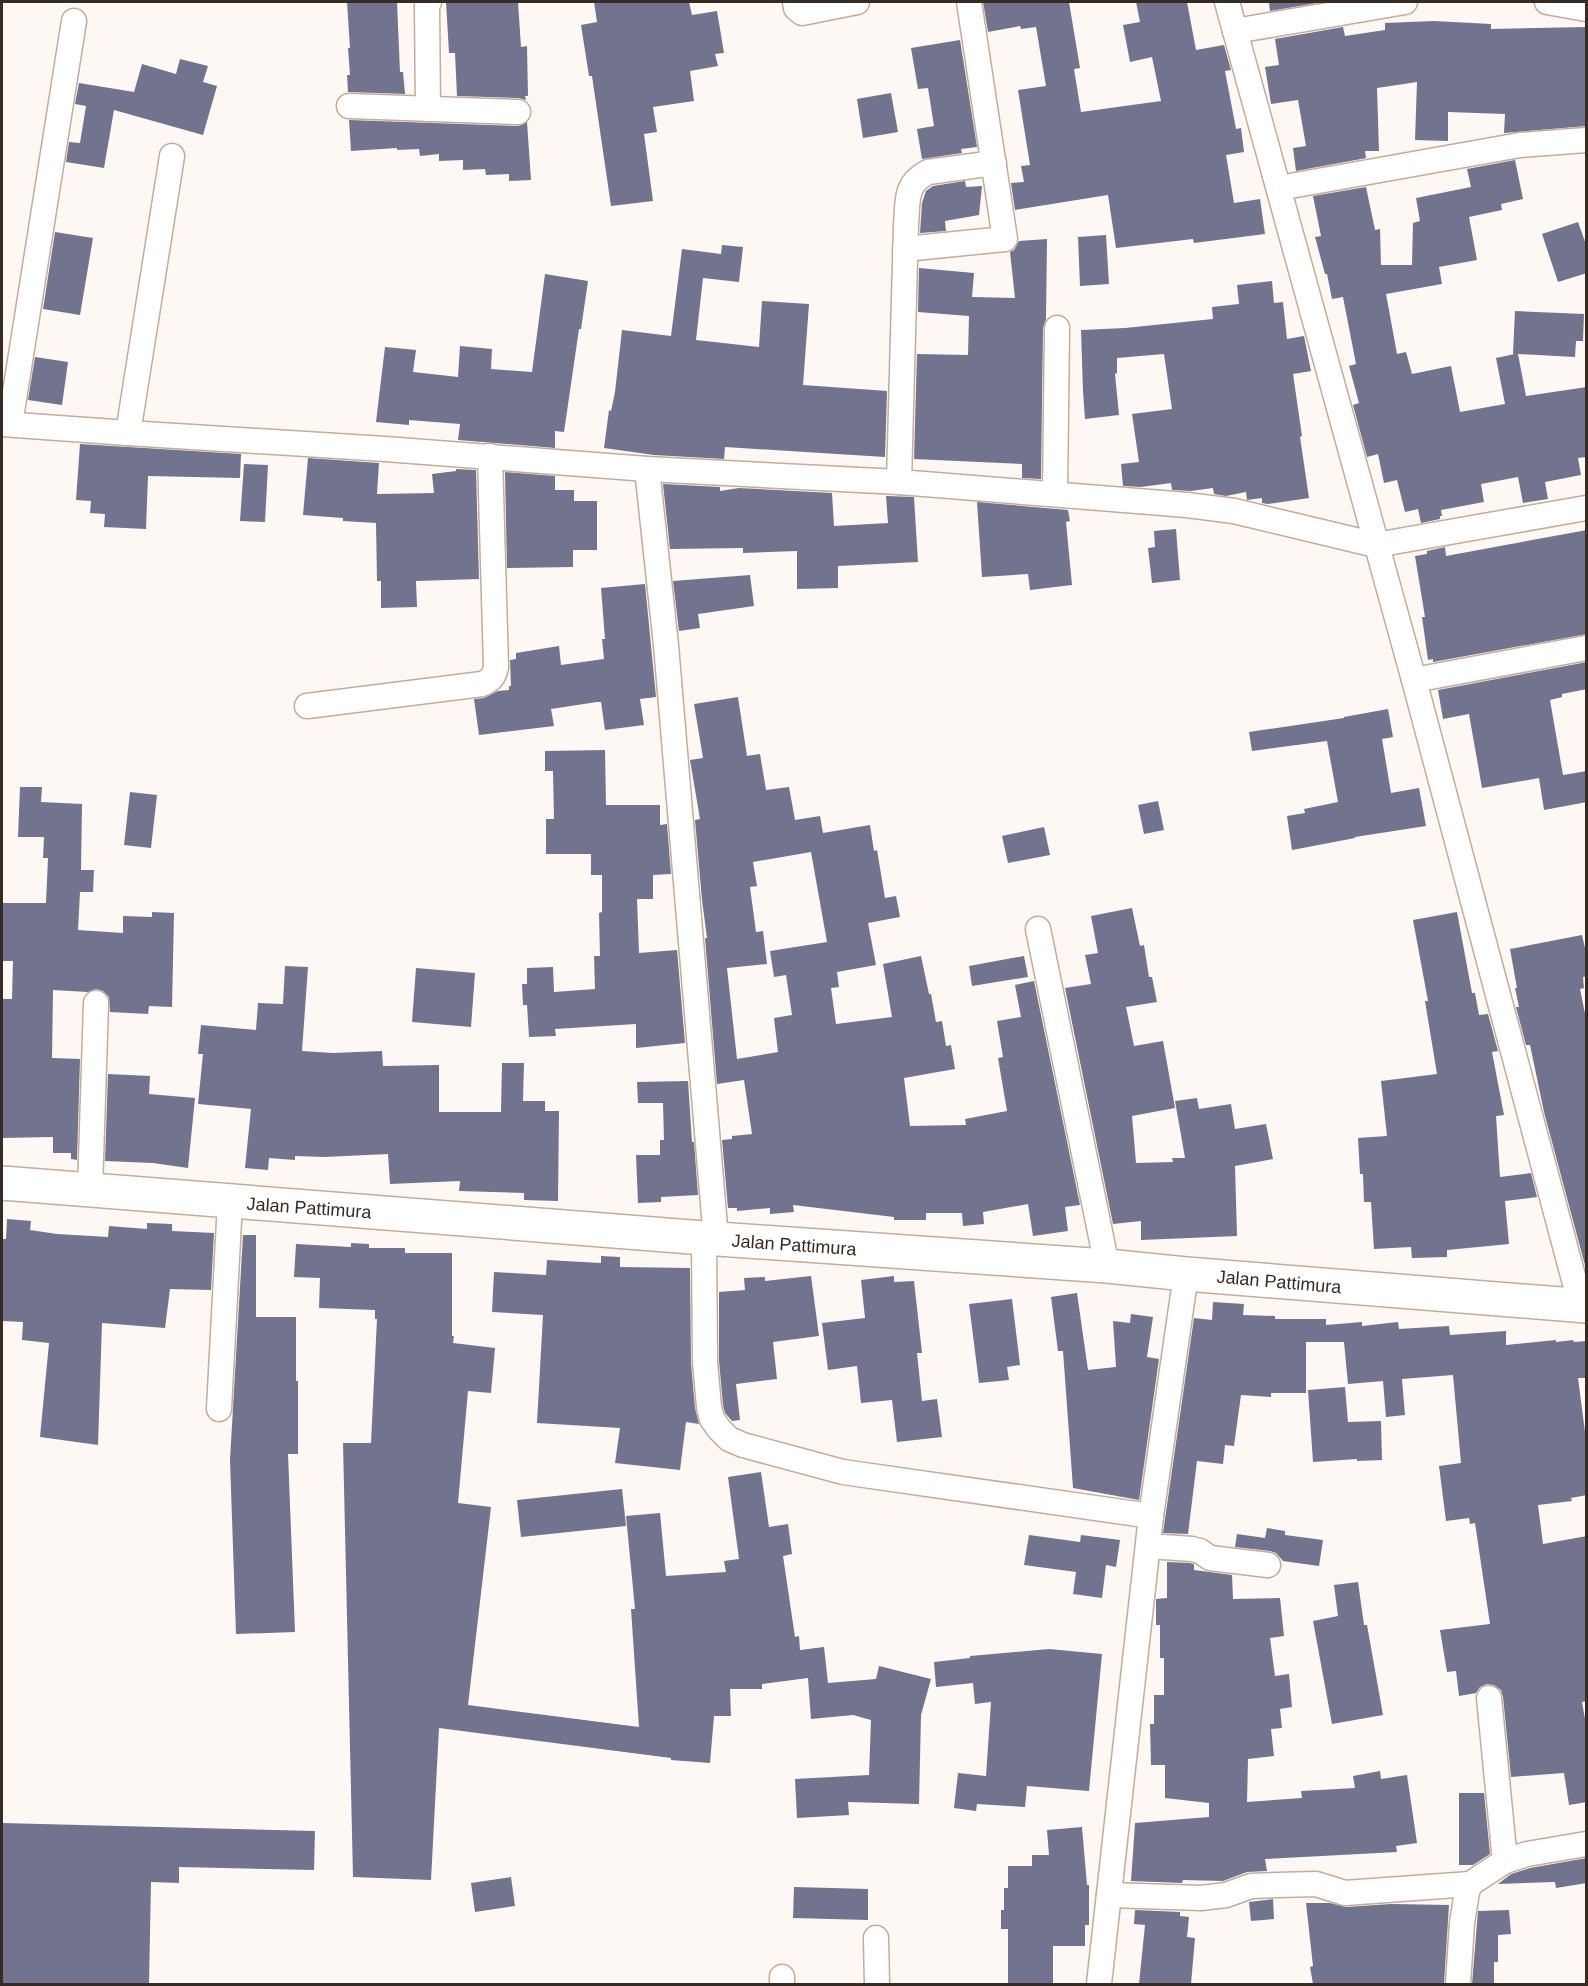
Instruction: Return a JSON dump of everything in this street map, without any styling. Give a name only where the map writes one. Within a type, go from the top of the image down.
[{"type":"highway","name":"Jalan Pattimura","points":[[2,1183],[710,1239],[1107,1266],[1584,1306]]},
{"type":"street","points":[[428,109],[427,5],[429,2]]},
{"type":"street","points":[[795,2],[798,11],[802,13],[857,2]]},
{"type":"street","points":[[905,249],[1005,239],[969,2]]},
{"type":"street","points":[[1227,2],[1584,1306]]},
{"type":"street","points":[[1235,31],[1404,2]]},
{"type":"street","points":[[1547,2],[1587,9]]},
{"type":"street","points":[[74,21],[6,424],[490,456],[647,469],[899,482],[1054,494],[1234,511],[1376,545],[1587,508]]},
{"type":"street","points":[[349,106],[518,112]]},
{"type":"street","points":[[1279,188],[1520,145],[1587,141]]},
{"type":"street","points":[[128,433],[171,156]]},
{"type":"street","points":[[899,482],[905,249],[909,191],[918,177],[937,170],[994,163]]},
{"type":"street","points":[[1054,494],[1058,328]]},
{"type":"street","points":[[307,706],[482,684],[495,674],[490,456]]},
{"type":"street","points":[[647,469],[666,645],[710,1239],[705,1362],[712,1419],[729,1439],[743,1445],[843,1472],[1151,1516]]},
{"type":"street","points":[[1414,680],[1587,648]]},
{"type":"street","points":[[1038,929],[1107,1266]]},
{"type":"street","points":[[90,1191],[96,1003]]},
{"type":"street","points":[[219,1409],[230,1202]]},
{"type":"street","points":[[1099,1984],[1151,1516],[1186,1274]]},
{"type":"street","points":[[1148,1546],[1192,1549],[1210,1558],[1268,1565]]},
{"type":"street","points":[[1489,1698],[1504,1861]]},
{"type":"street","points":[[1109,1895],[1201,1898],[1226,1895],[1251,1886],[1316,1884],[1345,1893],[1470,1884],[1504,1861],[1527,1854],[1587,1844]]},
{"type":"street","points":[[1458,1984],[1462,1923],[1470,1884]]},
{"type":"street","points":[[876,1938],[876,1984]]},
{"type":"building","points":[[347,2],[397,2],[400,72],[403,72],[405,94],[348,92],[347,75],[350,75],[348,48],[350,48]]},
{"type":"building","points":[[446,2],[518,2],[521,47],[527,46],[528,96],[525,96],[526,100],[457,96],[455,53],[449,53]]},
{"type":"building","points":[[594,2],[689,2],[692,15],[717,11],[724,53],[715,54],[718,66],[690,71],[694,101],[653,107],[657,132],[644,134],[653,201],[611,206],[592,76],[589,76],[581,25],[597,22]]},
{"type":"building","points":[[983,2],[1069,2],[1080,68],[1074,69],[1081,112],[1161,101],[1152,57],[1130,62],[1123,25],[1140,22],[1136,2],[1187,2],[1196,50],[1224,45],[1231,70],[1225,71],[1236,129],[1241,128],[1244,152],[1226,155],[1234,203],[1260,199],[1265,234],[1194,243],[1193,239],[1116,248],[1108,195],[1015,210],[1011,183],[1024,182],[1021,166],[1030,165],[1018,90],[1046,86],[1036,27],[1021,29],[1020,26],[988,32]]},
{"type":"building","points":[[1269,2],[1323,2],[1270,11]]},
{"type":"building","points":[[1434,21],[1491,24],[1491,29],[1587,27],[1587,126],[1504,133],[1505,114],[1448,112],[1448,141],[1415,140],[1417,82],[1377,88],[1379,151],[1365,151],[1366,158],[1296,171],[1293,148],[1306,146],[1298,100],[1271,104],[1265,67],[1279,65],[1275,39],[1343,27],[1345,36],[1385,30],[1385,23]]},
{"type":"building","points":[[960,40],[977,147],[961,149],[962,153],[922,159],[917,129],[934,126],[928,88],[918,89],[911,48]]},
{"type":"building","points":[[180,59],[208,66],[203,82],[217,86],[203,135],[114,110],[104,168],[66,162],[69,142],[80,143],[86,106],[75,104],[79,83],[134,92],[142,64],[176,74]]},
{"type":"building","points":[[891,93],[898,132],[863,138],[857,99]]},
{"type":"building","points":[[349,120],[518,126],[527,122],[531,180],[509,181],[509,174],[486,175],[485,169],[463,170],[463,160],[439,161],[439,154],[420,156],[419,149],[351,151]]},
{"type":"building","points":[[1515,160],[1523,199],[1501,204],[1502,210],[1469,217],[1477,260],[1439,267],[1442,284],[1386,294],[1397,354],[1406,352],[1412,374],[1451,366],[1460,412],[1505,404],[1496,358],[1515,354],[1513,354],[1515,311],[1584,314],[1583,341],[1576,341],[1575,357],[1518,354],[1526,396],[1587,387],[1587,457],[1578,458],[1581,475],[1545,482],[1548,499],[1523,503],[1518,477],[1481,484],[1484,502],[1441,510],[1440,519],[1421,523],[1418,509],[1405,512],[1397,480],[1384,483],[1378,454],[1367,457],[1353,405],[1359,403],[1349,366],[1356,364],[1343,297],[1332,299],[1315,237],[1321,236],[1313,196],[1366,187],[1375,230],[1380,229],[1381,265],[1412,265],[1413,223],[1420,221],[1416,198],[1471,187],[1467,169]]},
{"type":"building","points":[[965,181],[966,187],[982,186],[979,215],[945,221],[946,231],[920,233],[922,203],[926,191],[933,186]]},
{"type":"building","points":[[1578,222],[1587,247],[1587,273],[1558,282],[1542,234]]},
{"type":"building","points":[[55,232],[93,238],[80,315],[43,309]]},
{"type":"building","points":[[1106,235],[1109,284],[1080,286],[1078,237]]},
{"type":"building","points":[[1047,239],[1041,479],[1022,478],[1022,464],[914,459],[917,354],[968,355],[969,316],[918,312],[919,268],[974,273],[972,297],[1015,298],[1010,252],[1014,250],[1019,241]]},
{"type":"building","points":[[722,245],[743,247],[739,282],[703,278],[696,340],[759,347],[762,301],[809,304],[803,385],[887,391],[885,457],[725,447],[724,459],[654,455],[604,448],[609,410],[611,411],[615,392],[622,330],[671,336],[682,249],[721,254]]},
{"type":"building","points":[[545,274],[588,281],[564,432],[555,431],[555,448],[458,440],[460,424],[409,420],[409,425],[376,422],[385,347],[416,350],[413,372],[458,377],[460,346],[492,349],[491,369],[532,372]]},
{"type":"building","points":[[1272,281],[1274,303],[1283,302],[1287,339],[1304,336],[1311,371],[1293,374],[1309,498],[1268,504],[1262,503],[1262,498],[1247,500],[1246,492],[1226,496],[1214,494],[1213,488],[1191,491],[1172,490],[1171,483],[1141,487],[1123,486],[1121,464],[1139,462],[1132,414],[1172,409],[1164,354],[1117,358],[1117,373],[1115,374],[1119,415],[1085,419],[1081,330],[1213,319],[1212,307],[1239,304],[1237,285]]},
{"type":"building","points":[[35,357],[68,362],[62,405],[28,400]]},
{"type":"building","points":[[80,444],[241,454],[240,478],[148,476],[146,529],[104,527],[105,514],[90,513],[91,501],[76,500]]},
{"type":"building","points":[[308,458],[379,463],[377,494],[434,493],[432,474],[456,471],[456,469],[476,470],[479,579],[416,581],[417,607],[381,608],[381,581],[377,581],[376,523],[303,515]]},
{"type":"building","points":[[244,464],[268,465],[265,522],[240,521]]},
{"type":"building","points":[[505,472],[555,476],[555,490],[574,490],[574,501],[597,501],[597,550],[573,550],[573,567],[507,568]]},
{"type":"building","points":[[663,484],[720,487],[720,491],[739,488],[832,493],[834,526],[888,523],[886,496],[914,497],[918,562],[838,566],[838,588],[797,589],[797,551],[743,553],[743,548],[670,549]]},
{"type":"building","points":[[977,502],[1068,510],[1070,521],[1066,522],[1072,585],[1030,590],[1028,574],[982,577]]},
{"type":"building","points":[[1176,529],[1180,580],[1152,583],[1148,548],[1155,547],[1154,531]]},
{"type":"building","points":[[1587,530],[1587,634],[1433,662],[1433,659],[1428,660],[1422,617],[1425,617],[1415,556],[1445,547],[1446,556]]},
{"type":"building","points":[[750,575],[754,606],[698,614],[700,628],[679,631],[673,581]]},
{"type":"building","points":[[645,584],[656,697],[640,699],[644,725],[605,730],[601,702],[597,702],[551,709],[554,726],[479,735],[474,699],[509,690],[511,686],[510,660],[516,659],[516,653],[559,646],[561,665],[604,659],[602,639],[605,639],[601,588]]},
{"type":"building","points":[[1587,662],[1587,689],[1562,694],[1562,697],[1550,700],[1563,775],[1587,771],[1587,802],[1544,810],[1539,778],[1482,788],[1469,714],[1443,719],[1438,690]]},
{"type":"building","points":[[738,697],[747,756],[760,754],[766,790],[789,787],[795,820],[820,816],[823,833],[870,825],[874,851],[877,850],[885,898],[896,896],[900,917],[868,923],[876,965],[837,972],[839,987],[831,988],[836,1024],[892,1017],[883,964],[921,956],[936,1022],[942,1021],[946,1046],[951,1045],[955,1069],[904,1078],[910,1126],[966,1125],[965,1119],[1007,1111],[998,1058],[1003,1057],[997,1021],[1021,1017],[1015,985],[1034,981],[1080,1205],[1065,1207],[1068,1231],[1033,1236],[1028,1204],[983,1212],[984,1224],[963,1226],[962,1213],[926,1213],[926,1220],[894,1220],[894,1217],[793,1205],[794,1212],[770,1214],[770,1208],[737,1211],[737,1208],[728,1208],[722,1140],[732,1139],[732,1136],[752,1134],[744,1080],[717,1084],[705,938],[707,938],[695,820],[700,819],[690,760],[703,758],[694,704]],"holes":[[[811,852],[827,942],[770,951],[774,977],[786,975],[792,1015],[774,1018],[778,1052],[737,1059],[727,968],[767,964],[763,931],[756,932],[750,887],[757,886],[753,862]]]},
{"type":"building","points":[[1388,709],[1393,737],[1382,739],[1391,793],[1419,788],[1426,826],[1292,850],[1287,816],[1305,813],[1304,809],[1338,802],[1327,741],[1252,751],[1249,732]]},
{"type":"building","points":[[605,750],[606,805],[660,805],[660,825],[667,824],[671,874],[653,875],[653,899],[637,899],[639,953],[677,950],[685,1043],[636,1048],[636,1024],[555,1029],[556,1036],[529,1037],[527,1005],[523,1005],[522,984],[527,984],[527,968],[553,967],[554,992],[595,989],[594,956],[600,956],[599,913],[602,912],[602,875],[591,875],[591,854],[546,854],[546,819],[554,819],[553,771],[545,771],[545,751]]},
{"type":"building","points":[[20,787],[42,787],[41,802],[82,804],[81,870],[94,870],[93,892],[80,892],[78,930],[123,933],[123,916],[152,917],[152,912],[174,913],[172,1007],[149,1006],[148,1014],[110,1012],[109,997],[103,991],[96,989],[88,992],[53,990],[52,1058],[80,1059],[77,1160],[71,1159],[71,1153],[53,1153],[53,1137],[2,1138],[2,999],[12,999],[13,961],[2,961],[2,903],[46,903],[48,858],[43,858],[44,837],[18,837]]},
{"type":"building","points":[[130,792],[157,795],[151,848],[124,845]]},
{"type":"building","points":[[1158,801],[1164,830],[1144,834],[1138,805]]},
{"type":"building","points":[[1044,827],[1050,855],[1008,863],[1002,836]]},
{"type":"building","points":[[1132,908],[1140,946],[1144,945],[1149,977],[1152,977],[1157,1002],[1126,1007],[1134,1046],[1163,1041],[1175,1108],[1132,1116],[1136,1163],[1173,1162],[1172,1158],[1185,1158],[1175,1101],[1197,1098],[1199,1109],[1231,1104],[1235,1129],[1266,1124],[1273,1159],[1235,1166],[1237,1236],[1141,1240],[1141,1221],[1113,1224],[1065,988],[1091,984],[1085,955],[1098,953],[1091,916]]},
{"type":"building","points":[[1457,912],[1472,993],[1475,993],[1479,1015],[1488,1014],[1498,1051],[1492,1052],[1504,1115],[1496,1116],[1500,1177],[1531,1173],[1537,1197],[1505,1201],[1509,1244],[1447,1250],[1447,1257],[1412,1258],[1411,1247],[1374,1249],[1371,1202],[1364,1202],[1358,1138],[1387,1136],[1381,1081],[1437,1074],[1425,1001],[1428,1001],[1413,920]]},
{"type":"building","points":[[1582,935],[1587,957],[1587,976],[1583,977],[1584,988],[1580,989],[1587,1023],[1586,1269],[1544,1112],[1530,1045],[1526,1045],[1516,1007],[1519,1007],[1510,949]]},
{"type":"building","points":[[1024,956],[1028,977],[972,986],[969,966]]},
{"type":"building","points":[[285,966],[308,967],[302,1051],[333,1053],[382,1051],[383,1066],[439,1065],[439,1112],[501,1112],[502,1063],[524,1063],[523,1101],[545,1101],[545,1111],[559,1111],[558,1201],[524,1200],[524,1193],[459,1191],[460,1181],[390,1184],[388,1154],[295,1156],[295,1160],[269,1158],[268,1170],[245,1168],[251,1109],[198,1104],[203,1054],[198,1054],[201,1025],[256,1030],[258,1003],[283,1004]]},
{"type":"building","points":[[416,968],[475,973],[471,1027],[412,1022]]},
{"type":"building","points":[[108,1074],[150,1076],[149,1094],[195,1098],[188,1168],[153,1163],[105,1161]]},
{"type":"building","points":[[688,1081],[698,1195],[661,1197],[661,1202],[638,1203],[636,1155],[660,1155],[660,1140],[664,1140],[663,1103],[638,1103],[637,1082]]},
{"type":"building","points":[[7,1219],[31,1221],[30,1230],[57,1234],[108,1237],[109,1226],[147,1229],[147,1223],[172,1224],[172,1231],[214,1233],[211,1290],[170,1289],[165,1328],[102,1323],[98,1445],[40,1437],[49,1343],[22,1340],[23,1322],[2,1321],[2,1239],[6,1239]]},
{"type":"building","points":[[243,1235],[256,1235],[256,1317],[296,1317],[298,1454],[288,1454],[295,1632],[236,1634],[230,1460]]},
{"type":"building","points":[[351,1243],[369,1244],[369,1248],[405,1248],[405,1253],[452,1253],[453,1343],[495,1348],[491,1393],[468,1391],[458,1503],[491,1507],[468,1705],[639,1727],[631,1609],[635,1609],[626,1516],[660,1513],[666,1576],[726,1572],[724,1561],[739,1559],[728,1477],[761,1472],[769,1527],[788,1524],[792,1554],[783,1556],[795,1637],[799,1636],[800,1650],[824,1647],[828,1683],[876,1679],[879,1666],[931,1679],[921,1715],[919,1804],[848,1802],[849,1815],[797,1818],[795,1779],[869,1775],[871,1720],[853,1715],[811,1719],[808,1678],[762,1684],[762,1689],[730,1689],[731,1716],[714,1716],[710,1763],[671,1760],[671,1758],[439,1728],[431,1880],[353,1877],[343,1443],[371,1443],[377,1319],[375,1319],[375,1310],[319,1308],[320,1278],[294,1277],[296,1244],[351,1247]]},
{"type":"building","points":[[601,1256],[620,1257],[620,1267],[690,1268],[691,1363],[695,1408],[699,1424],[686,1422],[680,1470],[615,1463],[620,1428],[537,1423],[543,1315],[492,1312],[494,1272],[546,1275],[547,1260],[601,1263]]},
{"type":"building","points":[[811,1276],[819,1336],[773,1342],[777,1379],[736,1384],[740,1420],[732,1421],[725,1413],[723,1405],[719,1361],[719,1292],[745,1290],[744,1278],[765,1277],[765,1281]]},
{"type":"building","points":[[894,1276],[894,1282],[914,1281],[922,1353],[917,1353],[922,1401],[937,1399],[942,1437],[897,1442],[892,1400],[861,1403],[857,1366],[828,1370],[822,1323],[865,1318],[861,1280]]},
{"type":"building","points":[[1077,1293],[1088,1370],[1116,1367],[1113,1321],[1130,1323],[1131,1314],[1153,1317],[1147,1357],[1159,1359],[1139,1500],[1073,1488],[1063,1351],[1058,1351],[1051,1297]]},
{"type":"building","points":[[1012,1299],[1020,1365],[1007,1367],[1009,1380],[979,1383],[969,1304]]},
{"type":"building","points":[[1213,1302],[1244,1304],[1243,1315],[1275,1316],[1275,1319],[1326,1319],[1326,1325],[1362,1322],[1362,1326],[1398,1322],[1399,1329],[1449,1326],[1450,1335],[1506,1331],[1506,1345],[1556,1340],[1556,1342],[1587,1341],[1587,1378],[1578,1378],[1587,1447],[1587,1495],[1571,1498],[1572,1501],[1538,1505],[1543,1544],[1587,1536],[1587,1701],[1582,1702],[1587,1730],[1587,1802],[1569,1805],[1564,1773],[1511,1777],[1501,1690],[1494,1685],[1487,1684],[1480,1687],[1476,1693],[1459,1696],[1456,1671],[1447,1672],[1440,1630],[1490,1624],[1475,1523],[1470,1524],[1469,1518],[1446,1521],[1439,1466],[1461,1463],[1453,1375],[1402,1379],[1405,1415],[1386,1417],[1383,1381],[1348,1384],[1344,1342],[1306,1342],[1306,1393],[1271,1393],[1271,1397],[1241,1395],[1234,1446],[1225,1445],[1223,1464],[1197,1461],[1188,1534],[1163,1533],[1194,1318],[1212,1320]]},
{"type":"building","points":[[1345,1387],[1348,1422],[1381,1421],[1382,1460],[1313,1462],[1308,1390]]},
{"type":"building","points":[[622,1489],[626,1526],[521,1537],[517,1500]]},
{"type":"building","points":[[1267,1528],[1285,1531],[1285,1535],[1323,1540],[1319,1566],[1283,1561],[1276,1553],[1270,1551],[1235,1547],[1237,1534],[1265,1538]]},
{"type":"building","points":[[1029,1535],[1080,1542],[1081,1535],[1120,1540],[1116,1567],[1106,1565],[1102,1598],[1073,1594],[1076,1572],[1024,1565]]},
{"type":"building","points":[[1167,1562],[1190,1563],[1194,1564],[1194,1570],[1232,1575],[1233,1599],[1280,1598],[1284,1636],[1270,1638],[1275,1676],[1289,1674],[1292,1707],[1280,1709],[1282,1728],[1271,1729],[1274,1756],[1248,1759],[1247,1802],[1302,1798],[1301,1791],[1355,1788],[1353,1776],[1380,1771],[1381,1779],[1407,1775],[1417,1843],[1396,1846],[1397,1852],[1265,1859],[1267,1871],[1247,1872],[1223,1881],[1183,1880],[1182,1883],[1131,1881],[1135,1823],[1209,1817],[1209,1803],[1165,1798],[1165,1765],[1151,1765],[1150,1724],[1154,1724],[1154,1695],[1164,1695],[1164,1658],[1160,1658],[1160,1625],[1156,1625],[1156,1599],[1167,1598]]},
{"type":"building","points":[[1358,1582],[1364,1625],[1367,1625],[1383,1715],[1332,1724],[1313,1621],[1338,1616],[1334,1585]]},
{"type":"building","points":[[1049,1649],[1102,1654],[1089,1791],[1027,1786],[1025,1807],[977,1804],[976,1811],[954,1808],[958,1773],[986,1776],[991,1702],[975,1704],[973,1683],[936,1687],[934,1662],[970,1658],[970,1656]]},
{"type":"building","points":[[1459,1793],[1484,1793],[1490,1854],[1473,1865],[1459,1865]]},
{"type":"building","points":[[2,1823],[315,1831],[314,1870],[179,1867],[179,1883],[151,1882],[149,1984],[2,1984]]},
{"type":"building","points":[[1082,1827],[1087,1885],[1089,1885],[1089,1925],[1085,1925],[1085,1946],[1053,1946],[1053,1984],[1008,1984],[1008,1929],[1001,1929],[1001,1910],[1004,1910],[1004,1888],[1008,1888],[1008,1866],[1032,1866],[1032,1855],[1049,1855],[1047,1830]]},
{"type":"building","points":[[1587,1858],[1587,1883],[1556,1888],[1555,1882],[1498,1884],[1511,1874],[1530,1868]]},
{"type":"building","points":[[511,1877],[515,1906],[475,1912],[471,1883]]},
{"type":"building","points":[[794,1887],[868,1889],[868,1920],[793,1918]]},
{"type":"building","points":[[1273,1899],[1274,1919],[1251,1921],[1249,1902]]},
{"type":"building","points":[[1306,1903],[1330,1903],[1346,1907],[1391,1904],[1449,1905],[1444,1984],[1313,1984]]},
{"type":"building","points":[[1135,1910],[1180,1912],[1180,1916],[1189,1917],[1187,1937],[1195,1938],[1191,1984],[1139,1984],[1145,1925],[1134,1924]]},
{"type":"building","points":[[1509,1910],[1511,1934],[1498,1935],[1498,1962],[1494,1962],[1494,1984],[1472,1984],[1478,1911]]}]
